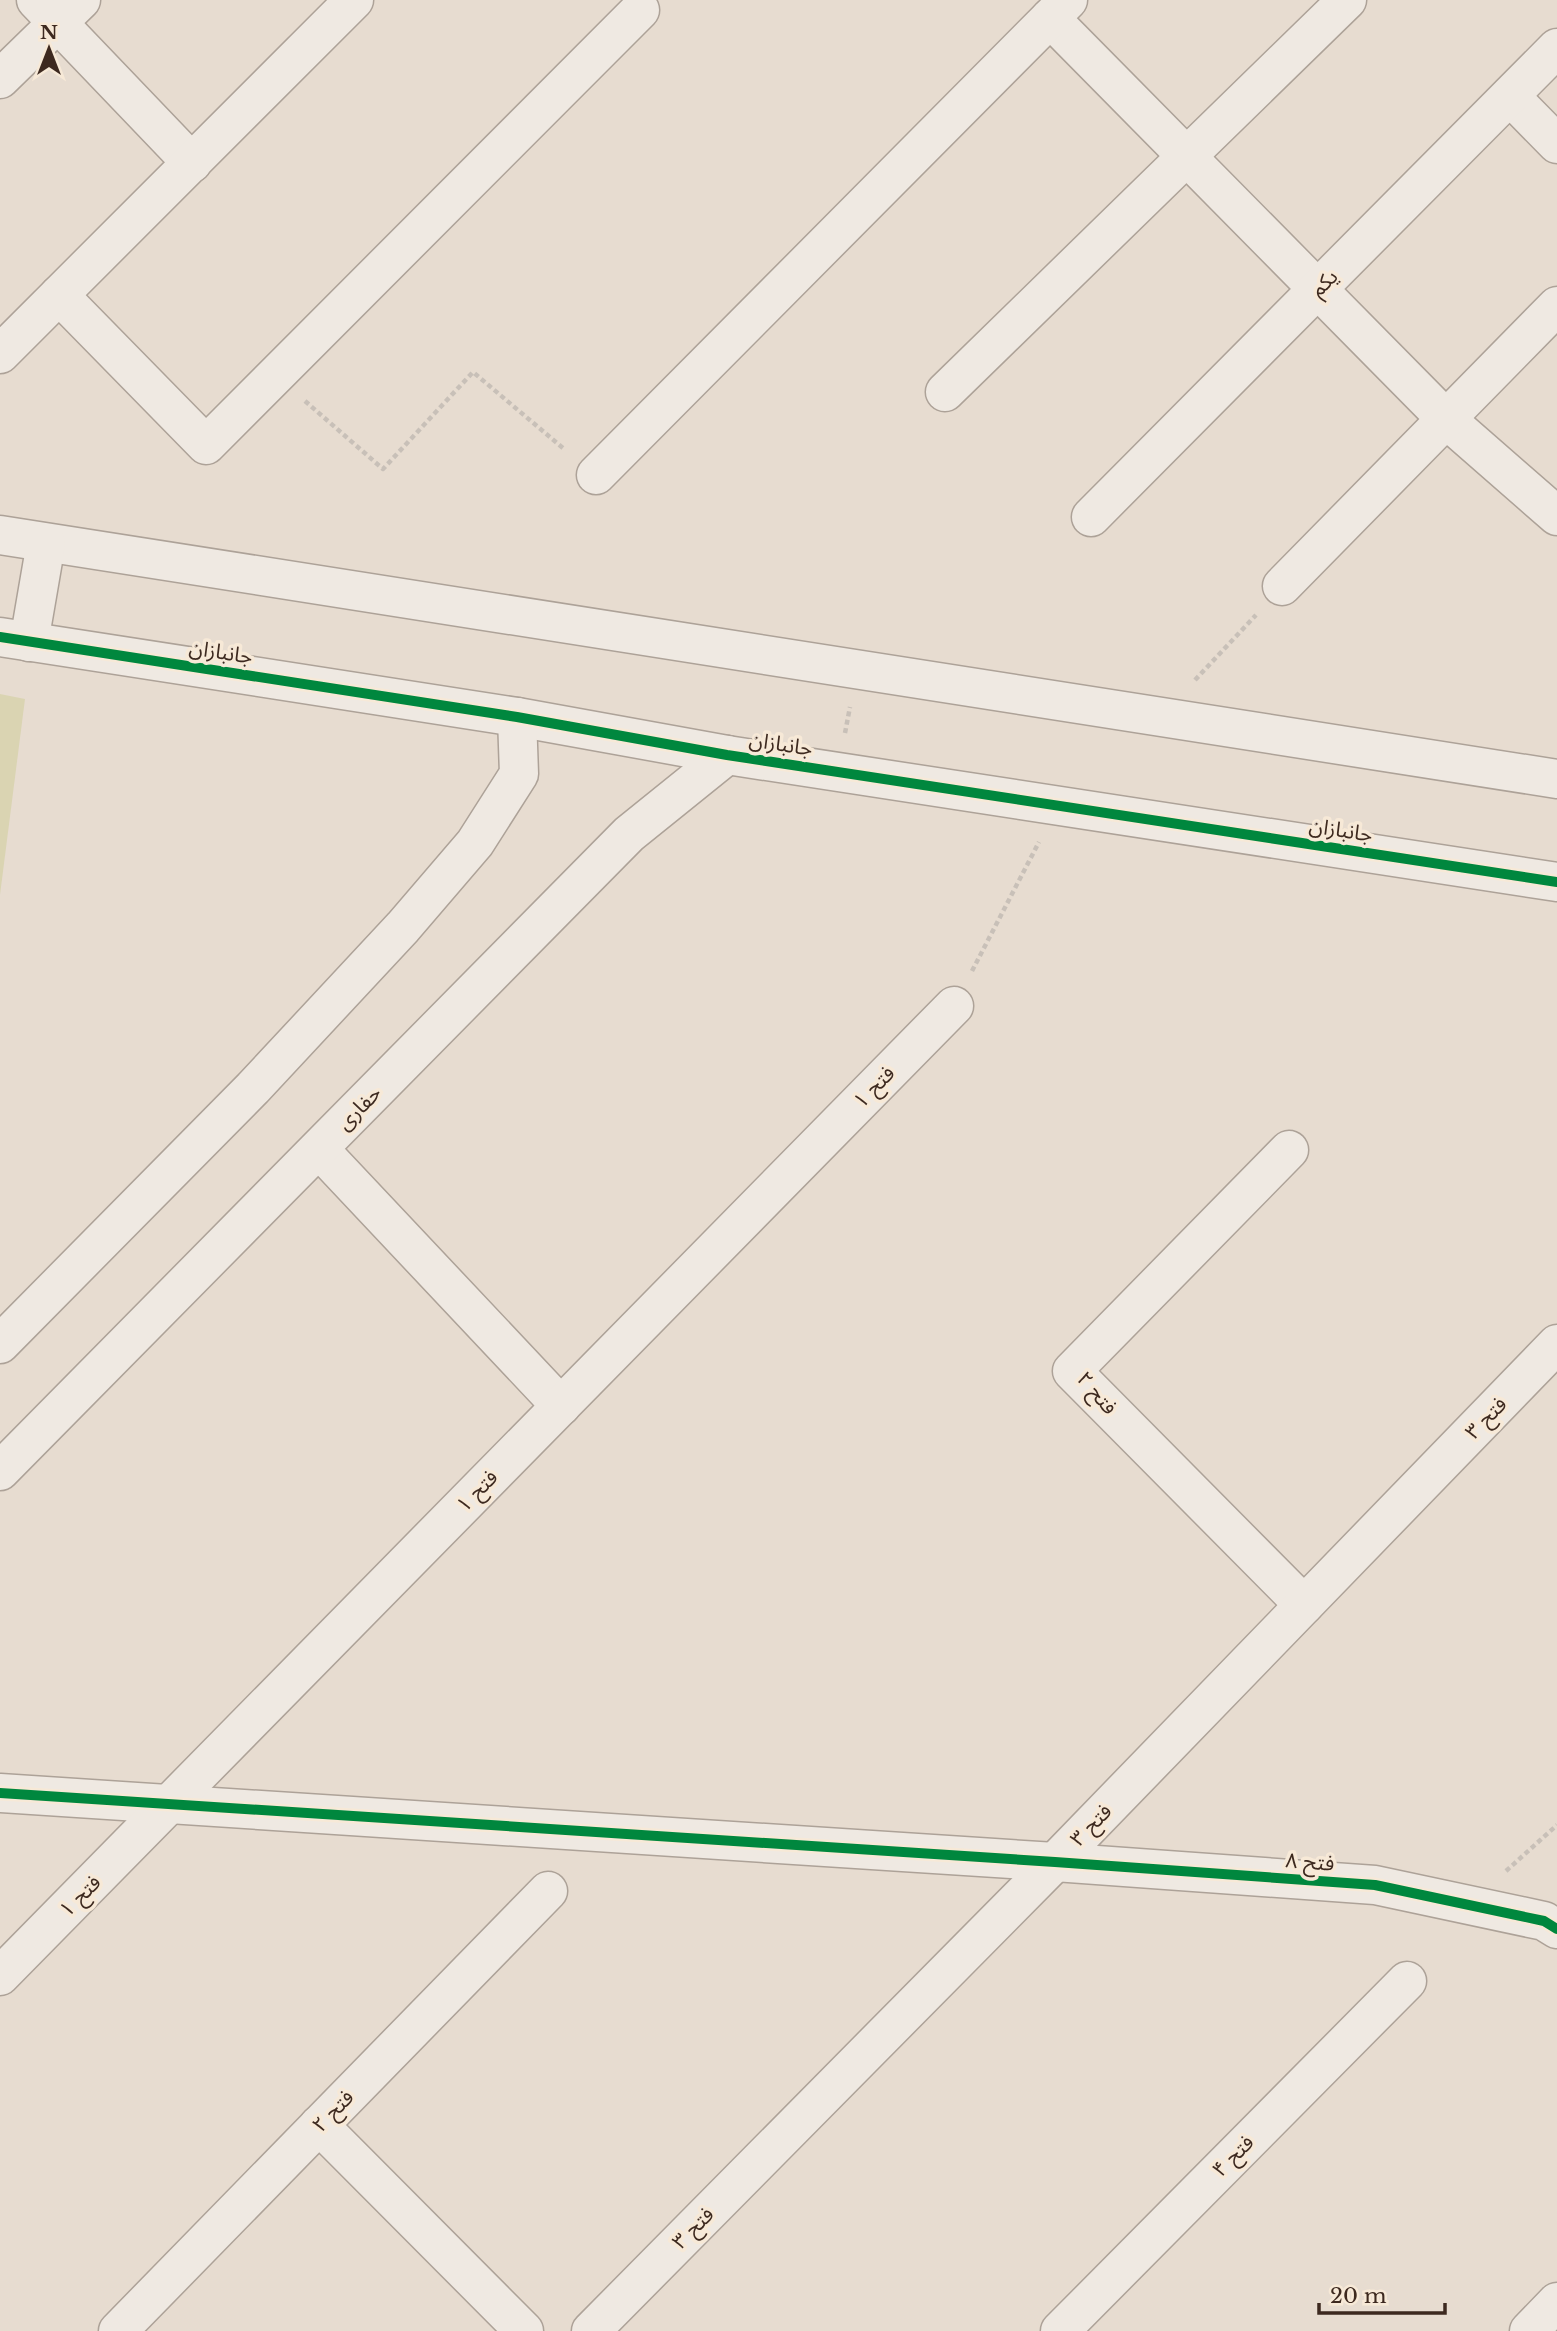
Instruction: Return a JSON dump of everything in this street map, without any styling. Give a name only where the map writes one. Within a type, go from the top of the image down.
[{"type":"street","points":[[0,354],[354,0]]},
{"type":"street","points":[[945,391],[1347,0]]},
{"type":"street","points":[[0,79],[58,8],[192,163]]},
{"type":"street","points":[[596,475],[1059,9],[1187,157],[1446,419],[1557,516]]},
{"type":"street","points":[[59,295],[206,445],[640,10]]},
{"type":"street","name":"یکم","points":[[1091,517],[1557,48]]},
{"type":"street","points":[[1510,96],[1557,144]]},
{"type":"street","points":[[1282,586],[1557,306]]},
{"type":"street","points":[[0,535],[1557,779]]},
{"type":"street","points":[[15,640],[46,543]]},
{"type":"street","name":"جانبازان","points":[[15,640],[517,717],[727,755],[1557,882]]},
{"type":"street","points":[[0,1344],[262,1078],[403,927],[475,843],[519,774],[517,717]]},
{"type":"street","name":"حفاری","points":[[0,1471],[629,834],[727,755]]},
{"type":"street","name":"فتح ۱","points":[[0,1976],[954,1006]]},
{"type":"street","points":[[319,1149],[561,1406]]},
{"type":"street","name":"فتح ۲","points":[[1289,1150],[1072,1371],[1304,1605]]},
{"type":"street","name":"فتح ۳","points":[[591,2331],[1055,1862],[1557,1344]]},
{"type":"street","name":"فتح ۸","points":[[0,1793],[1375,1885],[1544,1921],[1557,1929]]},
{"type":"street","name":"فتح ۲","points":[[118,2331],[548,1891]]},
{"type":"street","name":"فتح ۴","points":[[1059,2331],[1407,1981]]},
{"type":"street","points":[[319,2125],[524,2331]]},
{"type":"street","points":[[1528,2331],[1557,2302]]},
{"type":"path","points":[[275,375],[383,469],[474,372],[596,475]]},
{"type":"path","points":[[1161,717],[1282,586]]},
{"type":"path","points":[[839,772],[856,670]]},
{"type":"path","points":[[954,1006],[1058,806]]},
{"type":"shaded area","points":[[0,694],[25,699],[0,895]]},
{"type":"cycle path","points":[[0,637],[517,717],[727,755],[1557,882]]},
{"type":"cycle path","points":[[0,1793],[1375,1885],[1544,1921],[1557,1929]]}]
